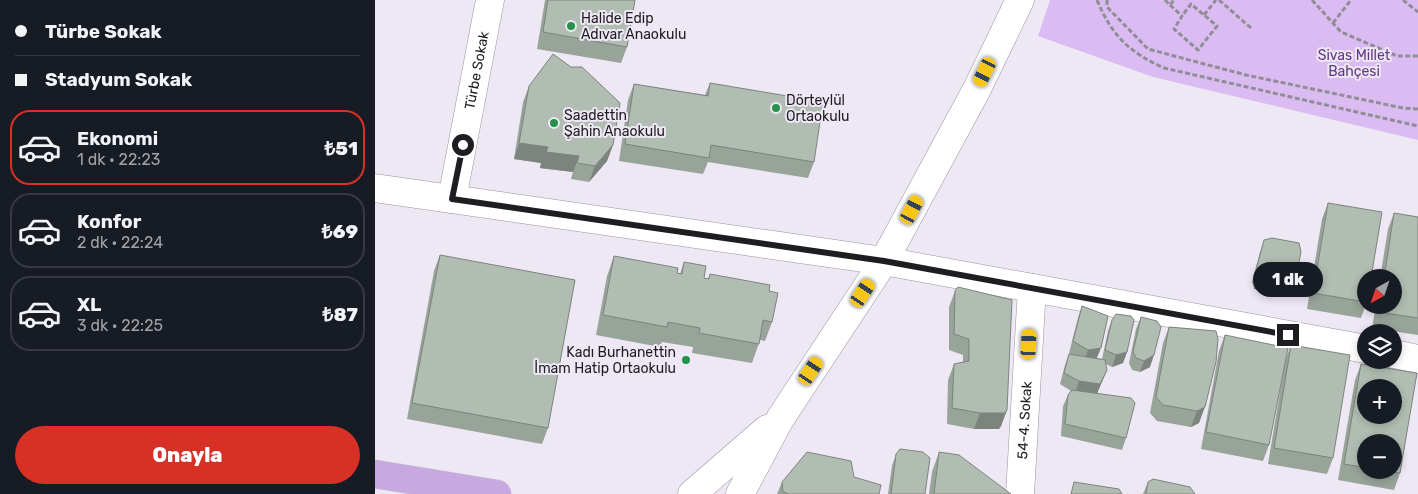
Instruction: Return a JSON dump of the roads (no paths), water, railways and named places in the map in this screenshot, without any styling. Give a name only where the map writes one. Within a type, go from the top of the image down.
[{"type":"main road","points":[[375,474],[497,494]]},
{"type":"street","name":"Türbe Sokak","points":[[452,199],[489,0]]},
{"type":"street","points":[[740,494],[779,419],[884,261],[977,90],[1020,0]]},
{"type":"street","points":[[375,188],[884,261],[1357,347]]},
{"type":"street","name":"54-4. Sokak","points":[[1020,494],[1032,288]]},
{"type":"street","points":[[1402,356],[1418,359]]},
{"type":"street","points":[[692,494],[779,419]]},
{"type":"place","name":"Halide Edip Adıvar Anaokulu","points":[[571,26]]},
{"type":"place","name":"Dörteylül Ortaokulu","points":[[776,108]]},
{"type":"place","name":"Saadettin Şahin Anaokulu","points":[[554,123]]},
{"type":"place","name":"Kadı Burhanettin İmam Hatip Ortaokulu","points":[[686,360]]},
{"type":"park label","name":"Sivas Millet Bahçesi","points":[[1354,64]]}]
